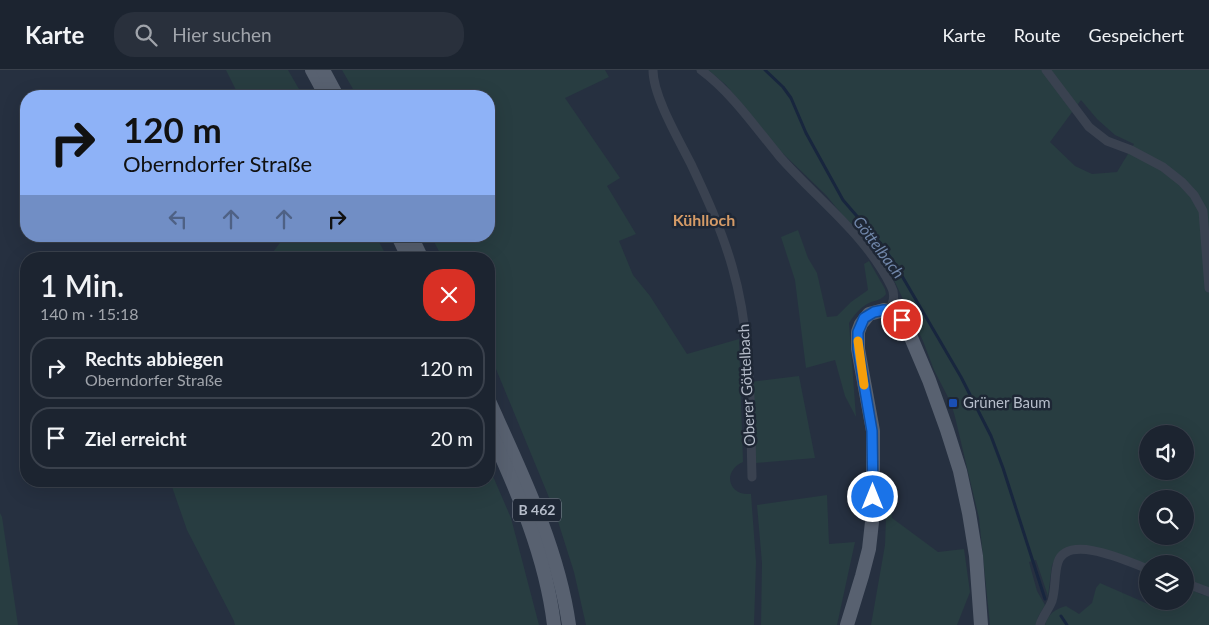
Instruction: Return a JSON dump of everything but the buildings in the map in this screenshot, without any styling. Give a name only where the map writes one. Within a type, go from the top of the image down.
[{"type":"main road","points":[[312,70],[323,90]]},
{"type":"main road","points":[[324,70],[334,90]]},
{"type":"main road","points":[[847,625],[869,549],[873,513],[872,431],[858,349],[858,332],[864,318],[880,310],[889,311],[897,315],[907,328],[939,406],[960,471],[976,556],[981,625]]},
{"type":"main road","name":"B 462","points":[[495,415],[537,512],[556,567],[569,625]]},
{"type":"main road","name":"B 462","points":[[495,443],[526,516],[545,575],[554,625]]},
{"type":"main road","points":[[857,625],[861,608],[862,576]]},
{"type":"street","name":"Oberer Göttelbach","points":[[653,70],[654,82],[670,123],[715,214],[733,268],[746,328],[752,477]]},
{"type":"street","points":[[701,70],[728,94],[781,158],[842,221],[866,250],[892,288],[894,296],[889,311]]},
{"type":"street","points":[[1046,70],[1089,127],[1107,141],[1131,150],[1163,167],[1182,182],[1194,195],[1203,211],[1209,288]]},
{"type":"street","points":[[1040,625],[1052,600],[1059,560],[1072,550],[1091,550],[1139,566]]},
{"type":"street","points":[[1194,586],[1209,592]]},
{"type":"green space","points":[[226,70],[288,70],[300,90],[236,90]]},
{"type":"green space","points":[[342,70],[605,70],[609,77],[565,98],[620,178],[607,186],[636,234],[619,241],[633,275],[650,296],[687,354],[739,339],[743,462],[732,471],[730,482],[737,491],[743,494],[751,494],[756,562],[754,625],[586,625],[574,572],[555,512],[495,367],[495,252],[439,252],[434,242],[495,242],[495,90],[354,90]]},
{"type":"green space","points":[[708,70],[1209,70],[1209,588],[1194,584],[1194,555],[1139,555],[1139,562],[1088,546],[1056,558],[1052,565],[1048,596],[1036,560],[1029,562],[1037,591],[1045,605],[1036,625],[990,625],[979,518],[951,403],[934,370],[923,341],[892,276],[826,195],[770,141],[726,85]],"holes":[[[1081,100],[1097,119],[1115,135],[1134,144],[1117,172],[1092,174],[1075,166],[1050,142]]]},
{"type":"green space","points":[[798,230],[808,258],[817,273],[827,317],[837,316],[851,302],[868,290],[864,264],[869,261],[885,289],[886,294],[884,296],[867,304],[849,323],[856,417],[845,396],[835,360],[806,368],[795,280],[781,237]]},
{"type":"green space","points":[[281,242],[379,242],[384,252],[273,252]]},
{"type":"green space","points":[[799,376],[815,458],[755,463],[750,382]]},
{"type":"green space","points":[[495,481],[511,518],[539,625],[235,625],[187,530],[172,487],[495,487]]},
{"type":"green space","points":[[887,489],[891,489],[892,518],[938,552],[964,549],[970,592],[957,625],[871,625],[885,545]]},
{"type":"green space","points":[[827,495],[829,544],[855,542],[837,625],[761,625],[762,563],[757,505]]},
{"type":"green space","points":[[0,513],[2,517],[18,625],[0,625]]},
{"type":"green space","points":[[1100,583],[1139,600],[1139,610],[1194,610],[1194,591],[1209,596],[1209,625],[1045,625],[1050,615],[1062,607],[1066,606],[1079,614],[1092,603],[1096,588]]},
{"type":"waterway","name":"Göttelbach","points":[[765,70],[783,87],[791,98],[806,133],[843,200],[881,244],[895,264],[961,377],[991,436],[1045,599]]},
{"type":"waterway","name":"Göttelbach","points":[[1061,616],[1067,625]]},
{"type":"slow traffic","points":[[858,341],[864,385]]},
{"type":"place","name":"Grüner Baum","points":[[953,403]]},
{"type":"district","name":"Kühlloch","points":[[704,220]]},
{"type":"route","points":[[873,497],[872,431],[858,349],[858,332],[864,318],[880,310],[889,311],[902,320]]}]
